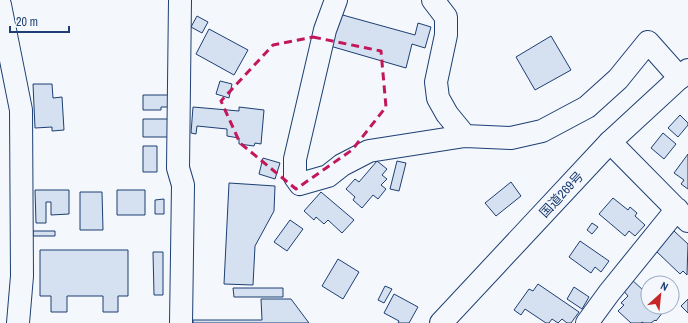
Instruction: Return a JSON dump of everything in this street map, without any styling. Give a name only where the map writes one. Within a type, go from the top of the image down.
[{"type":"main road","points":[[180,0],[178,168],[183,185],[181,323]]},
{"type":"main road","points":[[336,0],[325,30],[295,159],[295,178],[300,184],[328,176],[342,165],[369,151],[465,136],[511,138],[542,131],[587,107],[618,79],[648,42],[684,74]]},
{"type":"main road","points":[[433,0],[446,17],[446,35],[436,82],[438,98],[447,114],[465,136]]},
{"type":"main road","points":[[0,5],[21,110],[22,276],[18,323]]},
{"type":"main road","name":"国道269号","points":[[441,323],[610,142],[684,74]]},
{"type":"main road","points":[[587,323],[609,293],[682,215],[610,142]]},
{"type":"highlighted area","points":[[313,37],[381,51],[386,107],[352,150],[296,189],[240,143],[221,101],[273,45]]},
{"type":"building","points":[[339,14],[415,35],[418,23],[431,27],[425,48],[412,44],[406,68],[330,46]]},
{"type":"building","points":[[197,16],[208,22],[202,33],[191,27]]},
{"type":"building","points":[[209,29],[248,50],[234,75],[196,54]]},
{"type":"building","points":[[551,36],[571,70],[535,90],[516,57]]},
{"type":"building","points":[[220,81],[232,84],[229,98],[216,94]]},
{"type":"building","points":[[33,84],[52,84],[53,98],[62,97],[64,130],[52,131],[52,127],[35,128]]},
{"type":"building","points":[[143,95],[169,95],[169,107],[161,107],[161,110],[143,110]]},
{"type":"building","points":[[193,107],[239,111],[239,107],[264,110],[261,144],[255,143],[254,146],[239,144],[239,138],[227,136],[227,129],[197,126],[196,134],[191,133]]},
{"type":"building","points":[[680,115],[688,123],[688,125],[678,137],[668,128]]},
{"type":"building","points":[[143,119],[168,119],[168,137],[143,137]]},
{"type":"building","points":[[663,133],[676,144],[664,159],[651,148]]},
{"type":"building","points":[[143,146],[157,146],[157,172],[143,172]]},
{"type":"building","points":[[688,154],[688,189],[681,184],[684,180],[674,173]]},
{"type":"building","points":[[263,158],[280,163],[275,179],[259,174]]},
{"type":"building","points":[[377,161],[387,169],[382,175],[387,179],[381,185],[386,189],[378,199],[373,195],[362,208],[353,200],[355,197],[346,189],[355,179],[359,182]]},
{"type":"building","points":[[397,161],[406,163],[399,191],[390,189]]},
{"type":"building","points":[[511,182],[521,196],[496,216],[485,203]]},
{"type":"building","points":[[229,183],[275,186],[274,211],[255,246],[253,285],[224,284]]},
{"type":"building","points":[[35,190],[69,190],[69,214],[51,215],[51,202],[46,202],[46,223],[36,223]]},
{"type":"building","points":[[117,190],[145,190],[145,215],[117,215]]},
{"type":"building","points":[[80,192],[102,192],[103,230],[80,230]]},
{"type":"building","points":[[321,192],[354,220],[342,233],[328,220],[324,224],[316,217],[314,220],[304,211]]},
{"type":"building","points":[[613,198],[628,210],[630,207],[637,213],[635,216],[645,225],[635,236],[629,231],[625,236],[599,214]]},
{"type":"building","points":[[164,199],[164,214],[155,214],[155,200]]},
{"type":"building","points":[[290,220],[303,229],[287,251],[274,242]]},
{"type":"building","points":[[592,223],[598,227],[592,234],[587,230]]},
{"type":"building","points":[[33,231],[55,231],[55,236],[33,236]]},
{"type":"building","points":[[674,231],[688,244],[687,275],[683,271],[680,274],[656,251]]},
{"type":"building","points":[[580,241],[609,261],[601,272],[595,267],[591,273],[569,257]]},
{"type":"building","points":[[40,250],[128,250],[128,296],[118,296],[118,312],[103,312],[103,296],[67,296],[67,312],[51,312],[51,296],[40,296]]},
{"type":"building","points":[[153,252],[163,252],[163,295],[154,295]]},
{"type":"building","points":[[338,259],[359,272],[343,299],[322,286]]},
{"type":"building","points":[[631,279],[640,287],[640,315],[661,315],[656,321],[655,320],[651,323],[631,323],[618,311],[624,305],[621,303],[628,296],[622,289]]},
{"type":"building","points":[[538,284],[579,312],[571,323],[567,323],[562,319],[558,323],[552,319],[549,323],[546,323],[525,309],[521,315],[514,310],[529,289],[533,291]]},
{"type":"building","points":[[385,286],[392,289],[384,303],[378,300]]},
{"type":"building","points":[[574,287],[589,297],[582,309],[567,299]]},
{"type":"building","points":[[233,288],[283,288],[283,297],[234,297]]},
{"type":"building","points":[[394,294],[418,307],[409,323],[398,323],[399,321],[384,313]]},
{"type":"building","points":[[261,299],[291,299],[309,323],[193,323],[193,320],[262,320]]},
{"type":"building","points":[[688,299],[688,313],[681,306]]}]
